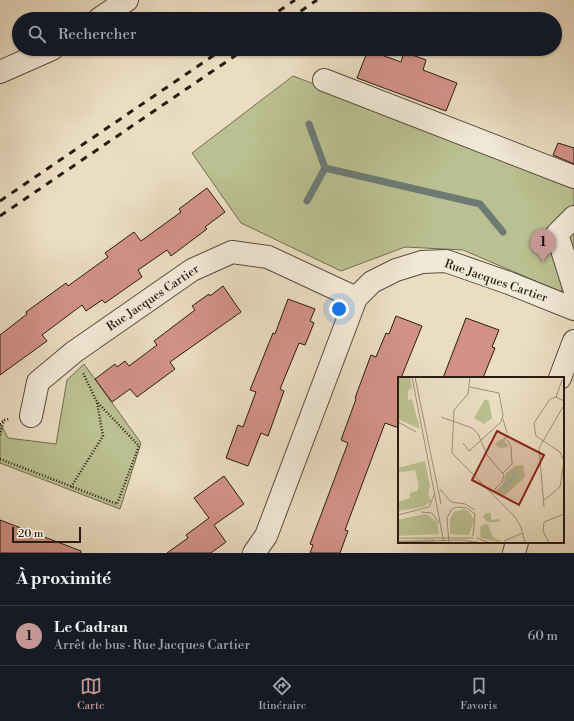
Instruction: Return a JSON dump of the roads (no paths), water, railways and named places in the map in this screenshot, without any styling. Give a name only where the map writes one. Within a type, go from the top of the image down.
[{"type":"street","points":[[109,12],[127,0]]},
{"type":"street","points":[[0,72],[36,56]]},
{"type":"street","points":[[324,80],[574,177]]},
{"type":"street","points":[[574,217],[557,234],[574,288]]},
{"type":"street","name":"Rue Jacques Cartier","points":[[31,416],[38,382],[74,352],[192,270],[232,252],[268,257],[356,298]]},
{"type":"street","name":"Rue Jacques Cartier","points":[[254,553],[266,536],[356,298],[372,282],[396,270],[422,262],[446,261],[509,283],[574,309]]},
{"type":"street","points":[[560,377],[574,341]]},
{"type":"street","points":[[514,553],[517,543]]},
{"type":"waterway","points":[[309,124],[325,168]]},
{"type":"waterway","points":[[307,201],[325,168],[480,204],[503,232]]},
{"type":"railway","points":[[277,12],[295,0]]},
{"type":"railway","points":[[299,12],[317,0]]},
{"type":"railway","points":[[0,201],[213,56]]},
{"type":"railway","points":[[0,216],[235,56]]},
{"type":"place","name":"Le Cadran","points":[[543,262]]}]
